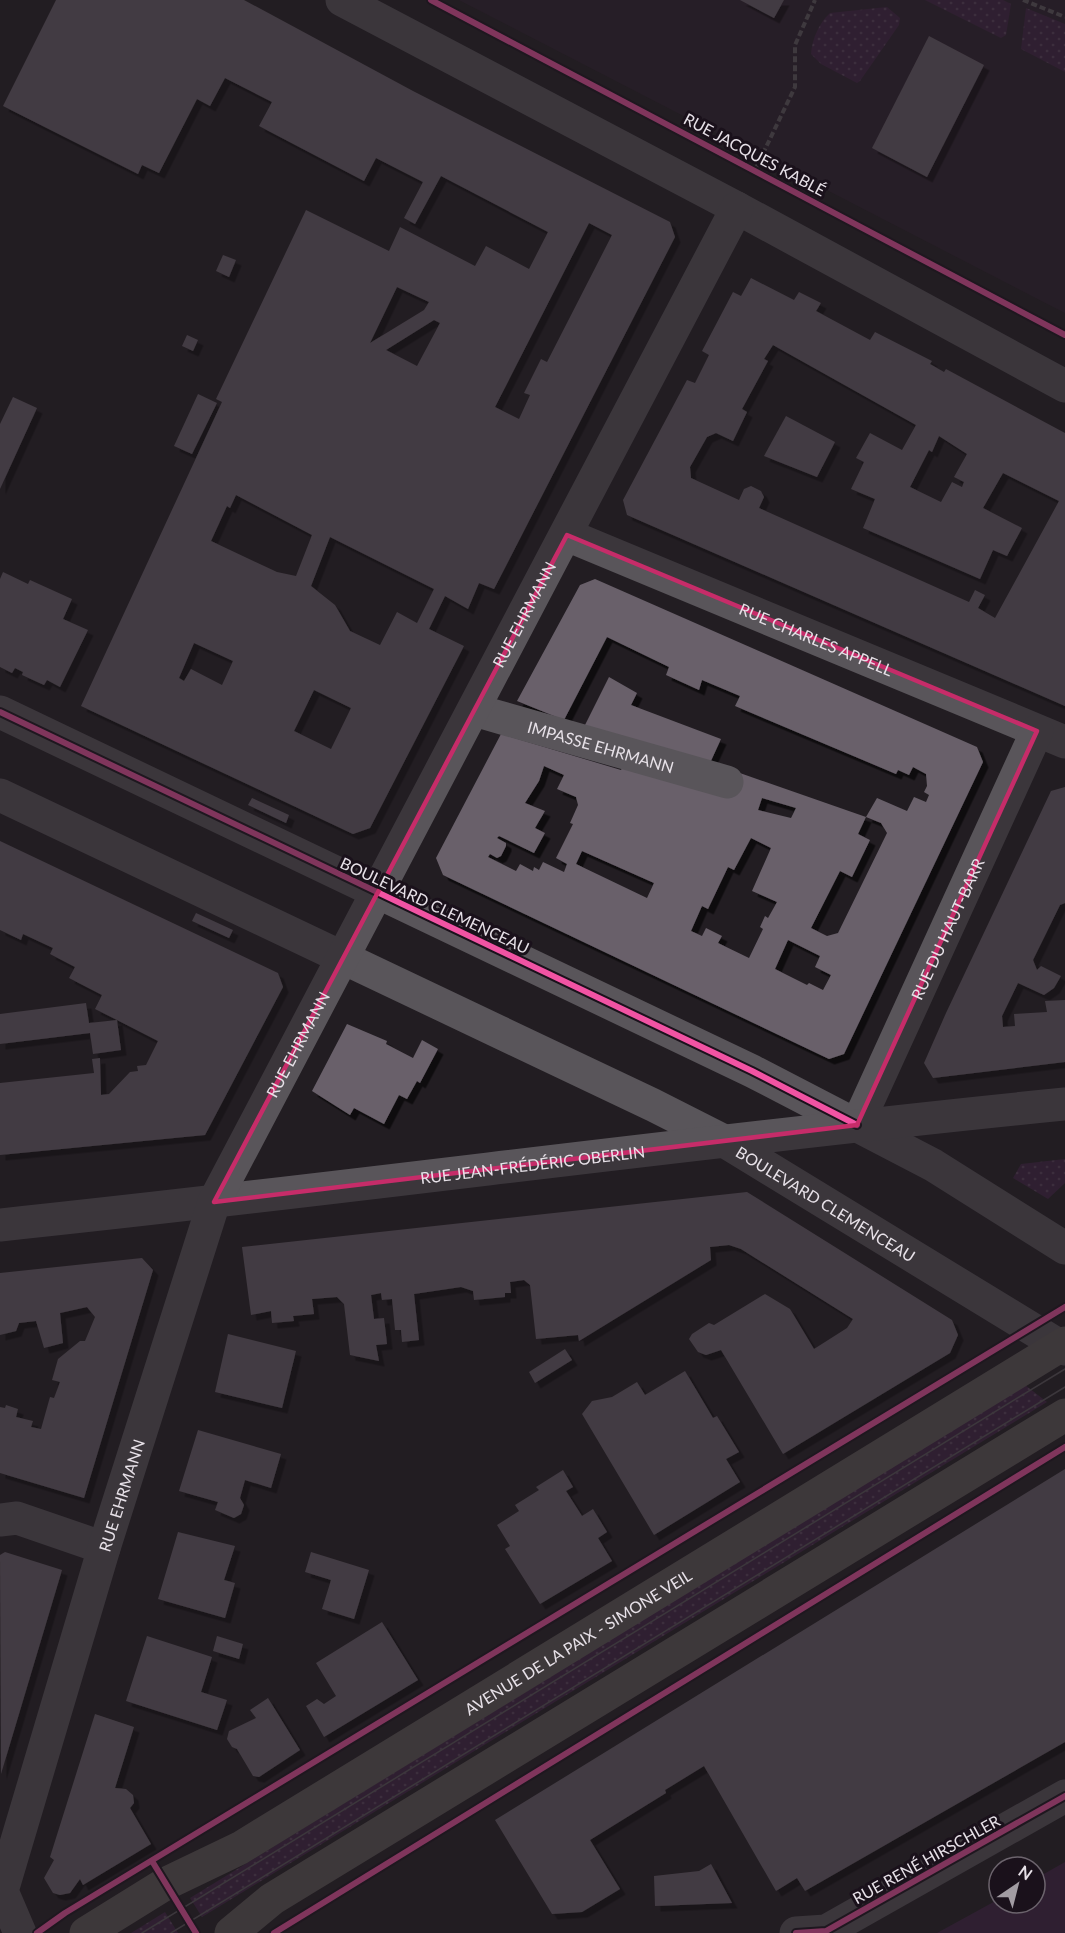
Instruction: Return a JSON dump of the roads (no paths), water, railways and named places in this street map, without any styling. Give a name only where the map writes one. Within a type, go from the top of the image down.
[{"type":"main road","name":"AVENUE DE LA PAIX - SIMONE VEIL","points":[[86,1933],[165,1884],[240,1848],[1063,1346]]},
{"type":"main road","points":[[231,1933],[250,1915],[282,1893],[1065,1414]]},
{"type":"street","points":[[342,0],[736,208],[1065,386]]},
{"type":"street","name":"RUE EHRMANN","points":[[20,1933],[2,1891],[104,1548],[214,1202],[567,534],[736,208]]},
{"type":"street","name":"RUE CHARLES APPELL","points":[[567,534],[1051,737]]},
{"type":"street","name":"IMPASSE EHRMANN","points":[[474,710],[727,782]]},
{"type":"street","name":"BOULEVARD CLEMENCEAU","points":[[0,712],[752,1071],[933,1165],[1065,1248]]},
{"type":"street","name":"RUE DU HAUT-BARR","points":[[857,1125],[1051,737]]},
{"type":"street","name":"BOULEVARD CLEMENCEAU","points":[[0,795],[344,957],[723,1141],[1063,1346]]},
{"type":"street","name":"RUE JEAN-FRÉDÉRIC OBERLIN","points":[[0,1225],[214,1202],[857,1125],[1065,1104]]},
{"type":"street","points":[[0,1520],[17,1518],[104,1548]]},
{"type":"street","name":"RUE RENÉ HIRSCHLER","points":[[796,1933],[826,1931],[1065,1796]]},
{"type":"tram line","points":[[142,1933],[1065,1369]]},
{"type":"tram line","points":[[171,1933],[1065,1387]]}]
